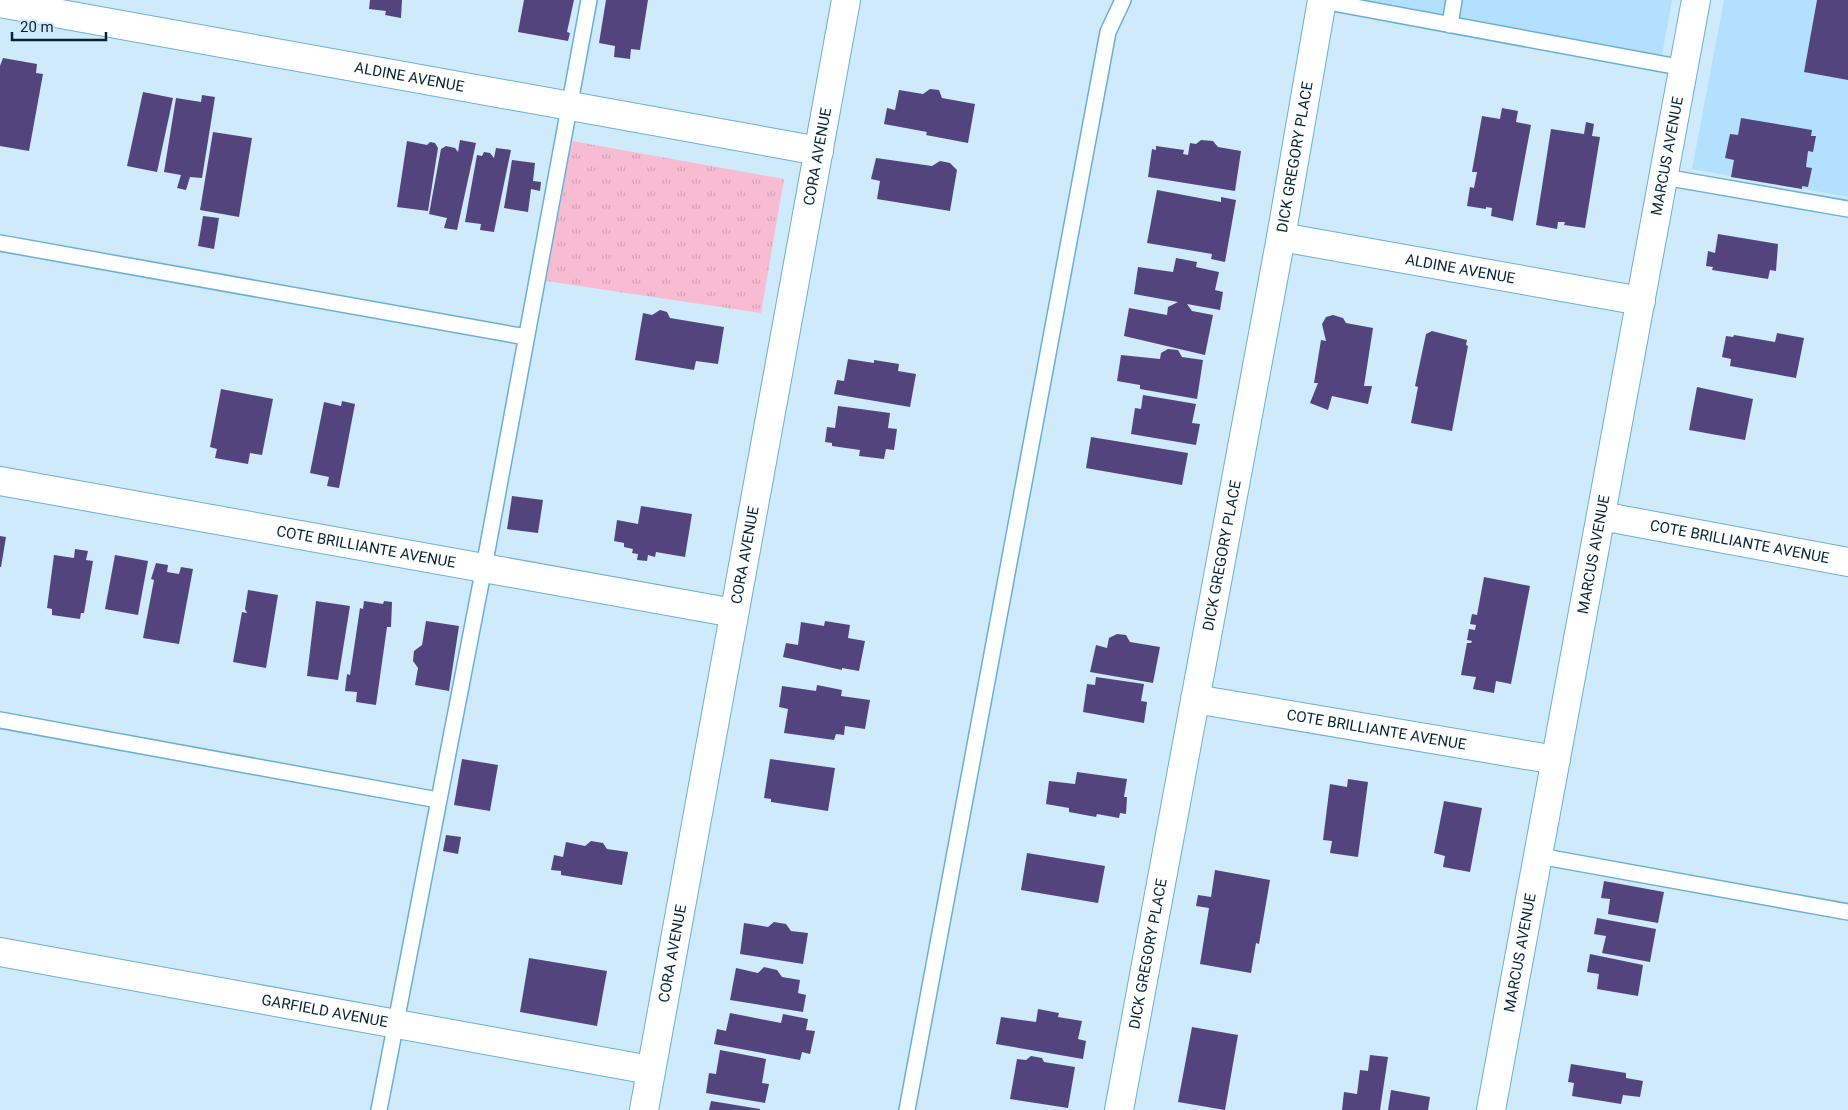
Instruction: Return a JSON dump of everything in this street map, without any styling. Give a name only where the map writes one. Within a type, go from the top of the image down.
[{"type":"street","name":"CORA AVENUE","points":[[644,1110],[846,0]]},
{"type":"street","name":"DICK GREGORY PLACE","points":[[1119,1110],[1281,236],[1320,0]]},
{"type":"street","name":"MARCUS AVENUE","points":[[1491,1110],[1696,0]]},
{"type":"street","name":"ALDINE AVENUE","points":[[0,3],[819,151]]},
{"type":"street","name":"ALDINE AVENUE","points":[[1281,236],[1641,301]]},
{"type":"street","name":"COTE BRILLIANTE AVENUE","points":[[0,481],[734,613]]},
{"type":"street","name":"COTE BRILLIANTE AVENUE","points":[[1601,516],[1848,562]]},
{"type":"street","name":"COTE BRILLIANTE AVENUE","points":[[1196,700],[1556,760]]},
{"type":"street","name":"GARFIELD AVENUE","points":[[0,952],[650,1070]]},
{"type":"lane","points":[[379,1110],[394,1024],[484,568],[589,0]]},
{"type":"lane","points":[[907,1110],[1108,32],[1123,0]]},
{"type":"lane","points":[[1320,0],[1684,68]]},
{"type":"lane","points":[[1450,25],[1454,0]]},
{"type":"lane","points":[[1664,177],[1848,210]]},
{"type":"lane","points":[[0,243],[526,337]]},
{"type":"lane","points":[[0,720],[438,800]]},
{"type":"lane","points":[[1539,856],[1848,912]]},
{"type":"shaded area","points":[[1348,0],[1672,0],[1662,55],[1348,2]]},
{"type":"shaded area","points":[[1724,0],[1848,0],[1848,197],[1692,169]]},
{"type":"green space","points":[[572,141],[784,179],[761,313],[546,281]]},
{"type":"building","points":[[370,0],[402,0],[401,18],[385,15],[386,11],[369,9]]},
{"type":"building","points":[[524,0],[574,0],[567,32],[570,33],[568,41],[518,32]]},
{"type":"building","points":[[606,0],[648,0],[640,50],[631,49],[630,59],[614,57],[615,46],[599,43]]},
{"type":"building","points":[[1817,0],[1848,0],[1848,80],[1804,72]]},
{"type":"building","points":[[3,58],[37,64],[36,73],[43,74],[29,151],[0,146],[0,66]]},
{"type":"building","points":[[930,89],[939,90],[942,98],[975,104],[968,143],[926,135],[927,132],[884,124],[887,108],[895,110],[899,90],[923,94]]},
{"type":"building","points":[[143,92],[173,98],[157,172],[127,166]]},
{"type":"building","points":[[202,95],[215,97],[202,178],[190,177],[186,190],[177,188],[181,175],[164,172],[176,98],[201,102]]},
{"type":"building","points":[[1502,108],[1518,111],[1516,122],[1531,125],[1513,221],[1491,216],[1492,208],[1467,206],[1470,187],[1474,188],[1477,172],[1472,172],[1482,116],[1500,119]]},
{"type":"building","points":[[1741,118],[1812,130],[1811,136],[1816,136],[1813,152],[1808,151],[1806,167],[1812,168],[1808,187],[1802,186],[1802,189],[1731,177],[1734,160],[1725,158],[1730,134],[1738,135]]},
{"type":"building","points":[[1586,122],[1594,124],[1592,136],[1600,137],[1585,228],[1564,225],[1565,222],[1558,222],[1557,229],[1536,225],[1551,129],[1584,134]]},
{"type":"building","points":[[213,132],[252,138],[239,217],[200,210]]},
{"type":"building","points":[[460,140],[476,143],[457,230],[444,228],[447,218],[429,214],[441,149],[446,146],[455,148],[458,152]]},
{"type":"building","points":[[1201,140],[1213,141],[1218,147],[1241,151],[1235,191],[1148,177],[1152,149],[1156,150],[1156,146],[1184,150],[1183,154],[1188,155],[1190,143],[1196,144]]},
{"type":"building","points":[[407,141],[427,145],[430,142],[435,143],[438,148],[428,211],[397,207]]},
{"type":"building","points":[[496,148],[511,150],[494,232],[480,230],[481,224],[465,222],[477,155],[482,156],[484,152],[490,153],[494,158]]},
{"type":"building","points":[[876,158],[932,166],[940,161],[950,163],[957,170],[950,211],[877,199],[880,181],[871,179]]},
{"type":"building","points":[[512,160],[535,163],[533,181],[541,182],[540,191],[531,189],[528,212],[504,208]]},
{"type":"building","points":[[1157,190],[1221,202],[1221,197],[1236,200],[1225,262],[1211,259],[1212,254],[1147,243]]},
{"type":"building","points":[[203,216],[219,218],[214,249],[198,246]]},
{"type":"building","points":[[1718,234],[1778,244],[1776,271],[1770,270],[1768,279],[1712,270],[1713,267],[1706,266],[1708,251],[1715,253]]},
{"type":"building","points":[[1176,258],[1197,262],[1196,267],[1219,272],[1215,290],[1223,292],[1220,310],[1187,304],[1192,311],[1213,315],[1205,355],[1124,336],[1129,308],[1167,315],[1168,307],[1178,302],[1134,294],[1138,267],[1173,272]]},
{"type":"building","points":[[660,310],[667,312],[670,318],[724,327],[718,364],[696,361],[694,370],[635,360],[643,313],[652,315]]},
{"type":"building","points":[[1333,315],[1343,318],[1346,323],[1373,328],[1364,386],[1372,386],[1368,404],[1332,396],[1328,410],[1310,403],[1318,383],[1314,383],[1321,340],[1326,341],[1322,324],[1326,317]]},
{"type":"building","points":[[1432,331],[1467,340],[1466,345],[1468,346],[1452,431],[1411,423],[1418,387],[1415,386],[1426,334]]},
{"type":"building","points":[[1777,333],[1804,338],[1796,378],[1730,366],[1731,359],[1722,357],[1726,336],[1733,337],[1734,335],[1775,342]]},
{"type":"building","points":[[1168,349],[1178,350],[1182,357],[1203,360],[1197,399],[1140,389],[1140,385],[1117,381],[1121,355],[1160,359],[1161,353]]},
{"type":"building","points":[[848,359],[874,363],[874,360],[899,364],[898,371],[916,374],[910,407],[834,394],[837,380],[844,381]]},
{"type":"building","points":[[1697,387],[1753,399],[1745,440],[1689,430]]},
{"type":"building","points":[[221,389],[273,399],[262,455],[250,453],[248,464],[215,458],[217,449],[210,447]]},
{"type":"building","points":[[1143,395],[1196,404],[1192,423],[1200,424],[1196,445],[1131,434],[1135,408],[1141,409]]},
{"type":"building","points":[[342,401],[355,404],[339,488],[327,486],[329,477],[310,473],[324,402],[341,406]]},
{"type":"building","points":[[838,406],[890,413],[888,428],[897,429],[894,450],[886,449],[884,459],[859,456],[860,450],[832,446],[832,443],[825,442],[827,427],[835,428]]},
{"type":"building","points":[[1091,437],[1188,453],[1182,485],[1086,468]]},
{"type":"building","points":[[512,496],[543,500],[538,533],[507,529]]},
{"type":"building","points":[[641,506],[692,514],[685,557],[656,552],[655,557],[648,555],[647,561],[637,560],[638,554],[632,553],[633,549],[624,547],[624,543],[614,541],[617,520],[638,524]]},
{"type":"building","points":[[0,536],[6,537],[1,567],[0,567]]},
{"type":"building","points":[[75,549],[88,551],[86,560],[93,561],[84,613],[81,613],[80,619],[52,615],[52,609],[47,608],[54,555],[74,558]]},
{"type":"building","points":[[115,555],[148,561],[138,615],[105,609]]},
{"type":"building","points":[[156,563],[168,565],[167,572],[179,574],[181,567],[193,569],[179,644],[143,638],[154,580],[151,579]]},
{"type":"building","points":[[1484,577],[1530,586],[1511,684],[1496,681],[1494,693],[1473,689],[1476,677],[1461,675],[1467,643],[1472,641],[1467,640],[1469,629],[1475,630],[1476,625],[1470,624],[1472,614],[1477,615]]},
{"type":"building","points":[[248,590],[278,595],[266,668],[233,662],[242,612],[247,613],[245,609]]},
{"type":"building","points":[[316,601],[350,606],[338,680],[307,676]]},
{"type":"building","points":[[364,601],[383,604],[384,601],[392,602],[391,627],[387,627],[376,705],[356,702],[357,692],[345,691],[347,674],[350,675],[360,608],[363,609]]},
{"type":"building","points":[[426,621],[459,626],[449,691],[415,685],[418,668],[413,661],[414,651],[422,645]]},
{"type":"building","points":[[825,621],[850,625],[848,638],[865,641],[859,671],[842,668],[842,670],[783,657],[786,643],[798,645],[801,622],[824,626]]},
{"type":"building","points":[[1117,634],[1126,635],[1130,642],[1160,647],[1153,683],[1090,672],[1096,645],[1107,648],[1109,638]]},
{"type":"building","points":[[1096,677],[1144,684],[1141,701],[1147,702],[1144,723],[1083,712],[1087,684],[1095,685]]},
{"type":"building","points":[[817,685],[842,690],[841,696],[870,700],[865,729],[845,726],[844,735],[836,734],[834,740],[784,733],[788,709],[779,707],[782,686],[816,691]]},
{"type":"building","points":[[462,759],[498,765],[490,811],[454,805]]},
{"type":"building","points":[[770,759],[835,768],[828,811],[771,802],[771,799],[764,798]]},
{"type":"building","points":[[1077,772],[1127,779],[1124,797],[1127,797],[1126,814],[1120,813],[1119,818],[1097,814],[1096,817],[1069,812],[1069,808],[1046,804],[1049,781],[1075,784]]},
{"type":"building","points":[[1348,779],[1368,782],[1358,857],[1330,853],[1332,841],[1323,840],[1330,784],[1347,787]]},
{"type":"building","points":[[1444,801],[1482,808],[1470,872],[1443,867],[1445,856],[1434,853]]},
{"type":"building","points":[[446,835],[461,837],[458,854],[443,851]]},
{"type":"building","points":[[591,841],[603,843],[607,849],[628,852],[622,885],[561,875],[561,871],[551,870],[554,855],[563,857],[566,842],[585,846]]},
{"type":"building","points":[[1027,853],[1105,866],[1098,903],[1021,890]]},
{"type":"building","points":[[1215,870],[1270,880],[1259,944],[1256,943],[1251,973],[1200,964],[1209,908],[1196,906],[1198,895],[1211,897]]},
{"type":"building","points":[[1604,881],[1664,892],[1658,923],[1608,914],[1610,899],[1601,898]]},
{"type":"building","points":[[1597,918],[1656,929],[1650,962],[1602,953],[1606,936],[1594,934]]},
{"type":"building","points":[[774,922],[786,924],[791,931],[808,933],[803,964],[740,954],[744,923],[768,927]]},
{"type":"building","points":[[1590,954],[1643,965],[1638,996],[1597,989],[1599,974],[1587,972]]},
{"type":"building","points":[[529,958],[607,971],[597,1026],[520,1012]]},
{"type":"building","points":[[764,967],[777,970],[782,977],[800,980],[798,993],[806,995],[803,1012],[730,1000],[736,968],[758,973]]},
{"type":"building","points":[[1038,1009],[1059,1013],[1058,1017],[1082,1021],[1078,1039],[1086,1041],[1083,1059],[996,1044],[1001,1017],[1036,1022]]},
{"type":"building","points":[[730,1013],[781,1023],[783,1014],[808,1019],[806,1030],[815,1031],[810,1054],[802,1052],[800,1060],[714,1044],[717,1029],[726,1031]]},
{"type":"building","points":[[1192,1027],[1238,1035],[1225,1110],[1178,1102]]},
{"type":"building","points":[[720,1050],[766,1059],[762,1083],[769,1084],[765,1103],[706,1093],[709,1073],[716,1074]]},
{"type":"building","points":[[1370,1055],[1388,1057],[1380,1110],[1342,1110],[1344,1092],[1357,1094],[1360,1070],[1368,1071]]},
{"type":"building","points":[[1031,1056],[1042,1058],[1044,1062],[1075,1067],[1068,1108],[1010,1099],[1017,1059],[1026,1060]]},
{"type":"building","points":[[1571,1064],[1626,1073],[1626,1078],[1643,1081],[1640,1097],[1623,1095],[1621,1104],[1572,1096],[1574,1083],[1568,1082]]},
{"type":"building","points":[[1391,1090],[1430,1097],[1428,1110],[1388,1110]]},
{"type":"building","points":[[711,1101],[760,1109],[760,1110],[709,1110]]}]
